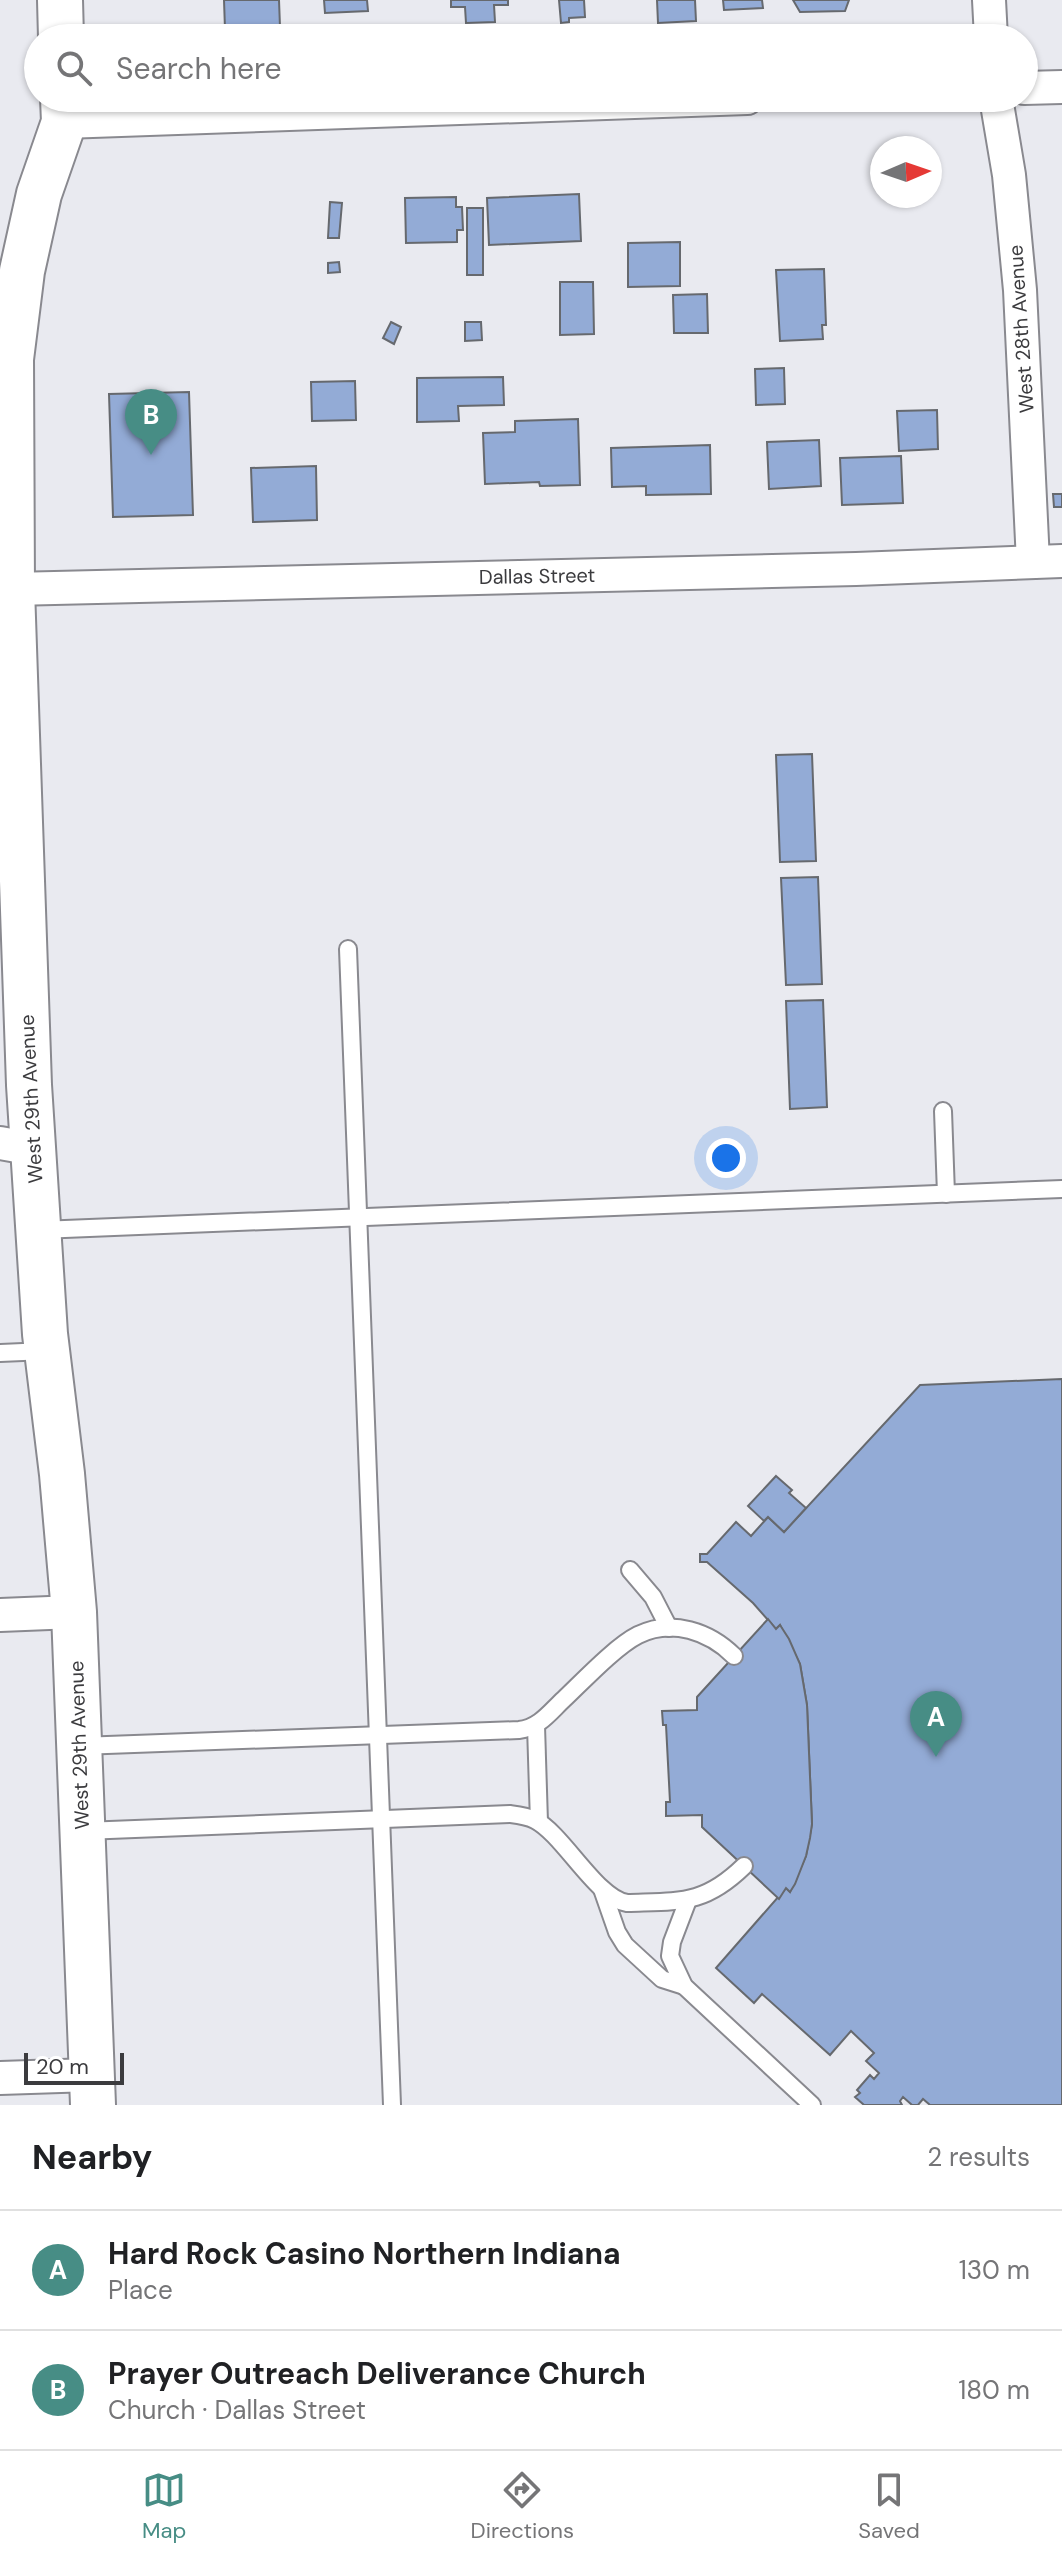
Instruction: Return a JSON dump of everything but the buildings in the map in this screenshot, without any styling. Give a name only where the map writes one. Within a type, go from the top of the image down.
[{"type":"street","points":[[60,0],[61,24]]},
{"type":"street","points":[[989,0],[990,24]]},
{"type":"street","points":[[1038,88],[1062,87]]},
{"type":"street","name":"West 29th Avenue","points":[[63,112],[39,194],[22,271],[10,392],[12,589],[29,1085],[17,1146],[38,1230],[74,1612],[92,2090]]},
{"type":"street","name":"West 28th Avenue","points":[[998,112],[1009,175],[1048,561]]},
{"type":"street","name":"Dallas Street","points":[[12,589],[856,569],[1048,561]]},
{"type":"street","points":[[0,1615],[74,1612]]},
{"type":"street","points":[[0,2078],[92,2090]]},
{"type":"lane","points":[[348,949],[392,2105]]},
{"type":"lane","points":[[943,1111],[946,1194]]},
{"type":"lane","points":[[38,1230],[1062,1189]]},
{"type":"lane","points":[[0,1353],[47,1351]]},
{"type":"lane","points":[[630,1570],[653,1597],[669,1628]]},
{"type":"lane","points":[[79,1746],[527,1729],[536,1726],[631,1639],[647,1631],[689,1629],[708,1636],[734,1656]]},
{"type":"lane","points":[[536,1726],[539,1822]]},
{"type":"lane","points":[[82,1831],[510,1814],[539,1822],[601,1886],[622,1903],[688,1900],[706,1895],[744,1866]]},
{"type":"lane","points":[[601,1886],[617,1932],[625,1945],[662,1979],[684,1986]]},
{"type":"lane","points":[[688,1900],[670,1956],[684,1986],[812,2105]]},
{"type":"place","name":"Prayer Outreach Deliverance Church","points":[[151,455]]},
{"type":"place","name":"Hard Rock Casino Northern Indiana","points":[[936,1757]]}]
